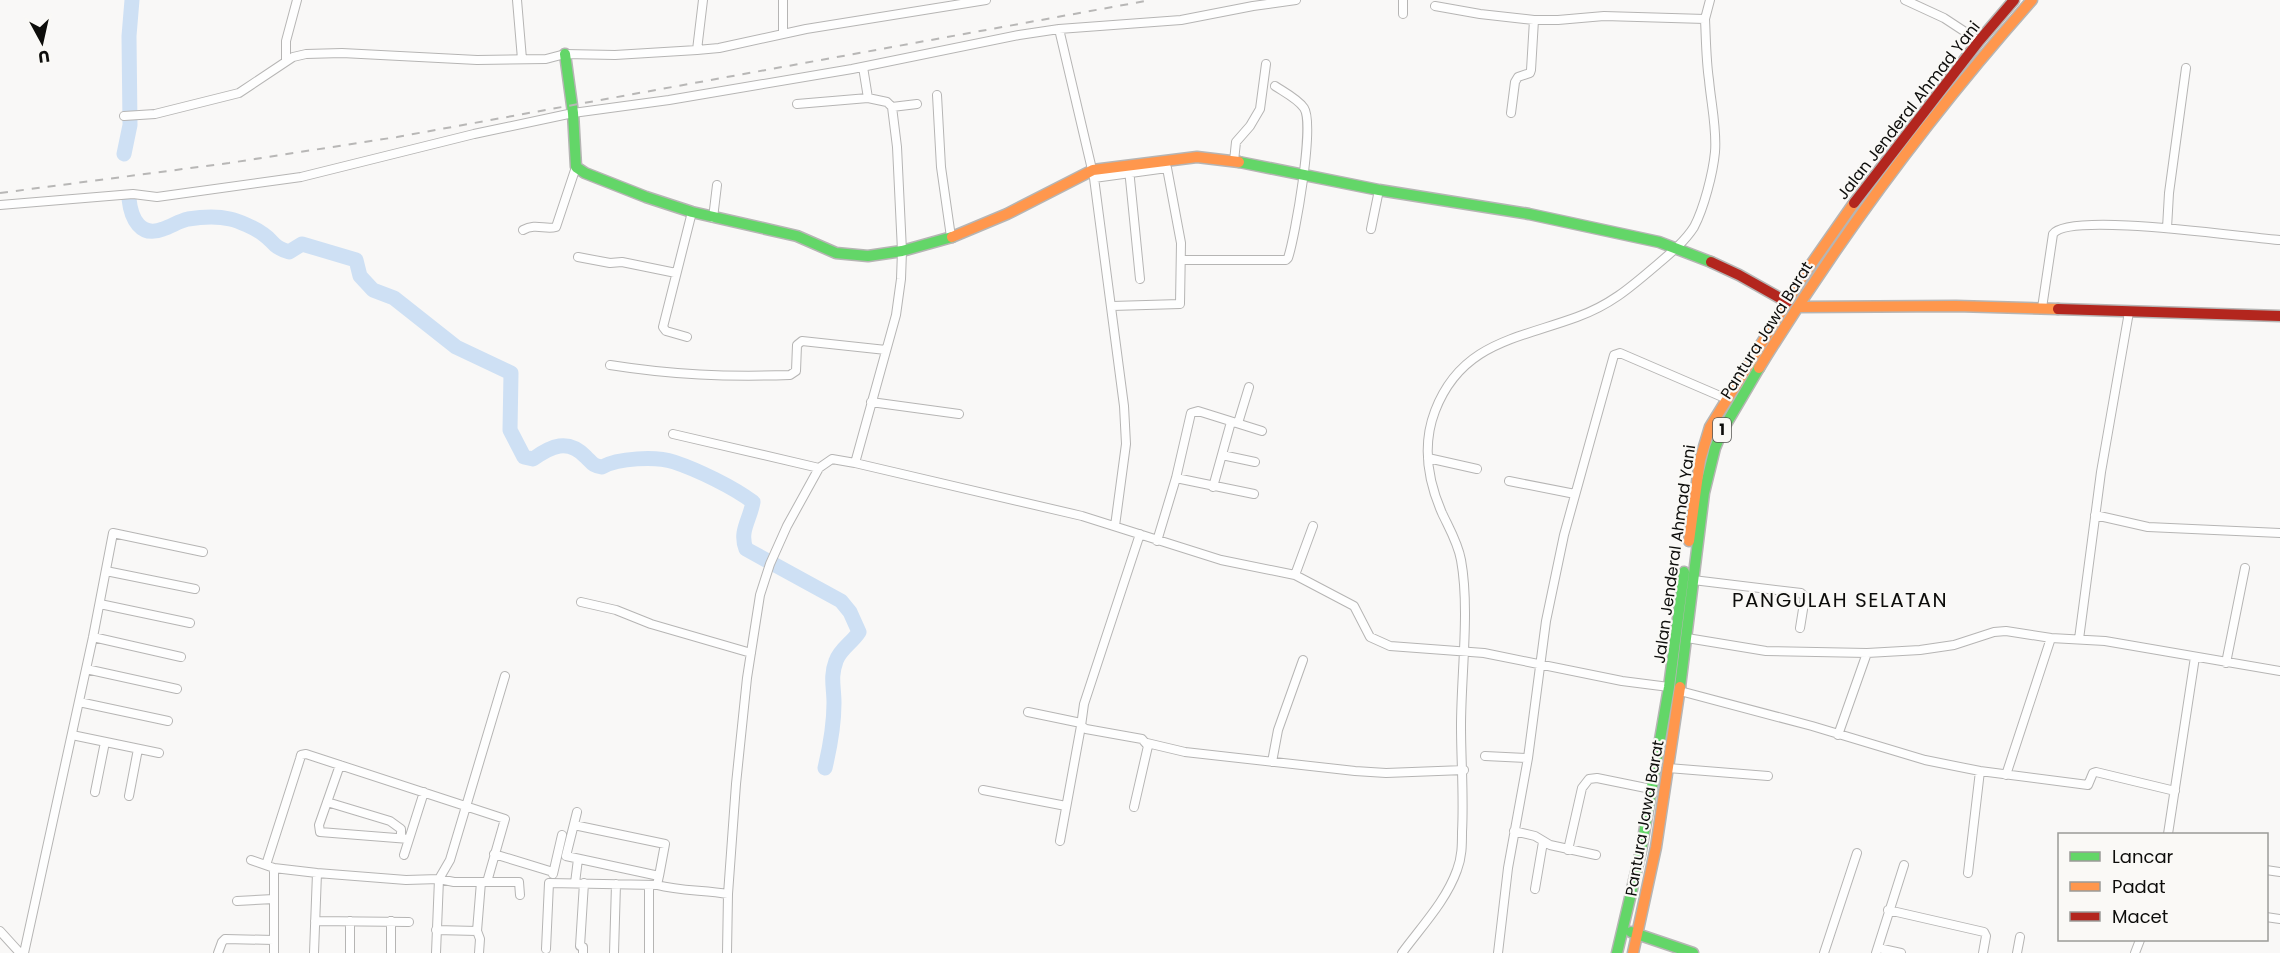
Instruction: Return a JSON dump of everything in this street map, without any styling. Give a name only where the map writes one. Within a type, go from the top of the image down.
[{"type":"main road","name":"Jalan Jenderal Ahmad Yani","points":[[1617,953],[1674,689],[1700,460],[1710,427],[1844,215],[1979,41],[2014,0]]},
{"type":"main road","name":"Pantura Jawa Barat","points":[[1633,953],[1656,848],[1668,768],[1674,689],[1687,638],[1704,493],[1715,448],[1738,402],[1838,246],[1891,174],[2005,30],[2032,0]]},
{"type":"main road","points":[[565,54],[573,113],[576,167],[615,186],[692,212],[797,236],[836,253],[868,256],[902,251],[951,237],[1094,174],[1166,164],[1197,157],[1234,161],[1379,190],[1528,214],[1618,232],[1677,248],[1739,275],[1787,302]]},
{"type":"main road","points":[[1798,307],[1956,306],[2280,316]]},
{"type":"main road","points":[[1624,929],[1693,953]]},
{"type":"street","points":[[286,61],[286,41],[297,0]]},
{"type":"street","points":[[518,0],[522,59]]},
{"type":"street","points":[[697,50],[703,0]]},
{"type":"street","points":[[783,0],[783,33]]},
{"type":"street","points":[[129,116],[182,109],[239,93],[293,57],[319,53],[426,58],[546,59],[565,54],[615,55],[697,50],[719,48],[783,33],[986,0]]},
{"type":"street","points":[[0,205],[133,194],[157,197],[290,179],[573,113],[863,67],[1059,29],[1181,20],[1296,0]]},
{"type":"street","points":[[1402,0],[1403,14]]},
{"type":"street","points":[[1402,953],[1438,904],[1457,872],[1462,849],[1463,573],[1460,556],[1430,476],[1428,435],[1435,411],[1444,392],[1463,366],[1478,355],[1509,338],[1576,318],[1603,306],[1625,293],[1677,248],[1693,228],[1700,214],[1715,152],[1705,19],[1710,0]]},
{"type":"street","points":[[1905,0],[1944,18],[1979,41]]},
{"type":"street","points":[[1436,6],[1534,20],[1604,16],[1705,19]]},
{"type":"street","points":[[1510,113],[1515,82],[1518,77],[1530,73],[1531,70],[1534,20]]},
{"type":"street","points":[[1059,29],[1094,174],[1126,424],[1115,526]]},
{"type":"street","points":[[1234,161],[1236,142],[1250,126],[1260,109],[1266,64]]},
{"type":"street","points":[[863,67],[868,98]]},
{"type":"street","points":[[2167,228],[2169,193],[2186,68]]},
{"type":"street","points":[[1182,260],[1286,260],[1288,258],[1304,176],[1307,115],[1300,104],[1275,86]]},
{"type":"street","points":[[937,95],[941,167],[951,237]]},
{"type":"street","points":[[797,104],[868,98],[887,102],[891,107],[897,147],[902,251],[898,300],[855,463]]},
{"type":"street","points":[[891,107],[917,104]]},
{"type":"street","points":[[1112,306],[1180,304],[1181,243],[1166,164]]},
{"type":"street","points":[[523,230],[537,226],[555,228],[576,167]]},
{"type":"street","points":[[1129,168],[1140,279]]},
{"type":"street","points":[[714,218],[717,185]]},
{"type":"street","points":[[1371,229],[1379,190]]},
{"type":"street","points":[[687,337],[663,329],[692,212]]},
{"type":"street","points":[[2042,308],[2052,234],[2055,231],[2117,225],[2280,240]]},
{"type":"street","points":[[578,257],[610,263],[622,262],[676,273]]},
{"type":"street","points":[[2079,639],[2096,515],[2129,312]]},
{"type":"street","points":[[610,365],[646,371],[718,377],[790,375],[796,371],[797,345],[802,341],[886,350]]},
{"type":"street","points":[[1498,953],[1514,831],[1528,759],[1542,665],[1546,621],[1564,535],[1616,353],[1690,381],[1727,399]]},
{"type":"street","points":[[1213,487],[1222,455],[1249,387]]},
{"type":"street","points":[[870,402],[959,414]]},
{"type":"street","points":[[1157,541],[1176,478],[1191,413],[1198,411],[1262,431]]},
{"type":"street","points":[[673,434],[819,468]]},
{"type":"street","points":[[1222,455],[1255,462]]},
{"type":"street","points":[[1428,458],[1477,469]]},
{"type":"street","points":[[727,953],[728,894],[736,784],[760,595],[770,564],[787,526],[819,468],[832,459],[1082,516],[1221,560],[1295,574],[1354,606],[1367,634],[1376,642],[1390,646],[1512,658],[1622,681],[1674,689],[1925,760],[1980,771],[2088,785],[2093,773],[2096,772],[2175,791]]},
{"type":"street","points":[[1176,478],[1254,494]]},
{"type":"street","points":[[1509,481],[1575,494]]},
{"type":"street","points":[[2096,515],[2148,527],[2280,533]]},
{"type":"street","points":[[1295,574],[1313,526]]},
{"type":"street","points":[[22,953],[93,638],[112,533],[203,552]]},
{"type":"street","points":[[1060,841],[1084,704],[1140,534]]},
{"type":"street","points":[[2226,663],[2244,568]]},
{"type":"street","points":[[106,571],[195,589]]},
{"type":"street","points":[[1693,580],[1802,593],[1805,597],[1800,628]]},
{"type":"street","points":[[581,602],[616,610],[651,624],[751,653]]},
{"type":"street","points":[[100,604],[190,623]]},
{"type":"street","points":[[1687,638],[1766,651],[1867,653],[1920,651],[1954,645],[1994,632],[2006,631],[2051,638],[2105,640],[2226,663],[2280,668]]},
{"type":"street","points":[[93,638],[181,657]]},
{"type":"street","points":[[2006,775],[2051,638]]},
{"type":"street","points":[[1838,735],[1867,653]]},
{"type":"street","points":[[2168,833],[2195,657]]},
{"type":"street","points":[[1272,762],[1278,730],[1303,660]]},
{"type":"street","points":[[86,669],[177,689]]},
{"type":"street","points":[[436,953],[439,879],[450,860],[505,676]]},
{"type":"street","points":[[79,702],[168,721]]},
{"type":"street","points":[[1028,712],[1081,725],[1086,729],[1142,739],[1147,743],[1185,753],[1386,773],[1464,770]]},
{"type":"street","points":[[72,735],[159,753]]},
{"type":"street","points":[[95,792],[105,742]]},
{"type":"street","points":[[1134,807],[1147,743]]},
{"type":"street","points":[[129,796],[138,749]]},
{"type":"street","points":[[266,865],[301,756],[306,754],[505,819],[484,882],[477,931],[480,939],[479,953]]},
{"type":"street","points":[[1485,756],[1528,759]]},
{"type":"street","points":[[340,765],[319,825],[320,832],[405,839]]},
{"type":"street","points":[[1668,768],[1768,776]]},
{"type":"street","points":[[1968,873],[1980,771]]},
{"type":"street","points":[[1569,850],[1582,789],[1589,779],[1597,778],[1651,789]]},
{"type":"street","points":[[983,790],[1066,806]]},
{"type":"street","points":[[404,855],[405,839],[424,792]]},
{"type":"street","points":[[327,802],[390,821],[400,829],[405,839]]},
{"type":"street","points":[[576,812],[566,856],[659,876]]},
{"type":"street","points":[[573,825],[665,844],[659,876],[653,885],[649,953]]},
{"type":"street","points":[[1514,831],[1535,836],[1542,842],[1569,850],[1596,855]]},
{"type":"street","points":[[494,854],[553,875],[562,835]]},
{"type":"street","points":[[1535,889],[1542,842]]},
{"type":"street","points":[[1824,953],[1857,853]]},
{"type":"street","points":[[578,859],[580,946],[583,947],[583,953]]},
{"type":"street","points":[[251,860],[274,868],[317,873],[406,880],[519,882],[520,895]]},
{"type":"street","points":[[1901,953],[1877,950],[1904,865]]},
{"type":"street","points":[[274,868],[274,953]]},
{"type":"street","points":[[314,953],[317,873]]},
{"type":"street","points":[[546,949],[549,883],[653,885],[703,889],[728,894]]},
{"type":"street","points":[[614,953],[616,884]]},
{"type":"street","points":[[237,901],[274,899]]},
{"type":"street","points":[[1888,910],[1984,932],[1986,936],[1983,953]]},
{"type":"street","points":[[315,921],[409,922]]},
{"type":"street","points":[[350,921],[350,953]]},
{"type":"street","points":[[391,921],[391,953]]},
{"type":"street","points":[[436,930],[477,931]]},
{"type":"street","points":[[0,931],[22,953]]},
{"type":"street","points":[[2018,953],[2020,937]]},
{"type":"street","points":[[218,953],[225,939],[274,940]]},
{"type":"waterway","points":[[124,154],[130,125],[129,36],[132,0]]},
{"type":"waterway","points":[[129,199],[135,219],[148,231],[163,229],[188,219],[225,218],[256,229],[276,246],[289,252],[302,244],[356,260],[360,276],[373,290],[394,298],[456,347],[511,373],[510,430],[524,457],[533,459],[553,448],[566,446],[573,447],[593,464],[602,467],[627,460],[666,460],[715,479],[753,502],[744,531],[746,549],[841,601],[850,612],[859,632],[840,653],[834,667],[833,719],[825,768]]},
{"type":"railway","points":[[0,193],[229,163],[397,137],[1151,0]]},
{"type":"traffic: fast","points":[[565,54],[573,113],[576,167],[585,173],[692,212],[797,236],[836,253],[868,256],[902,251],[952,237]]},
{"type":"traffic: fast","points":[[1239,162],[1379,190],[1529,214],[1659,242],[1711,262]]},
{"type":"traffic: fast","points":[[1680,687],[1704,493],[1715,448],[1722,431],[1759,368]]},
{"type":"traffic: fast","points":[[1617,953],[1641,851],[1669,687],[1684,572]]},
{"type":"traffic: fast","points":[[1631,932],[1693,953]]},
{"type":"traffic: slow","points":[[1759,368],[1854,224],[1922,132],[2032,0]]},
{"type":"traffic: slow","points":[[952,237],[1007,214],[1093,170],[1197,157],[1239,162]]},
{"type":"traffic: slow","points":[[1689,541],[1700,460],[1710,427],[1803,276],[1854,203]]},
{"type":"traffic: slow","points":[[1798,307],[1956,306],[2058,309]]},
{"type":"traffic: slow","points":[[1633,953],[1656,847],[1680,687]]},
{"type":"traffic: jam","points":[[1854,203],[1979,41],[2014,0]]},
{"type":"traffic: jam","points":[[1711,262],[1787,302]]},
{"type":"traffic: jam","points":[[2058,309],[2280,316]]},
{"type":"district","name":"PANGULAH SELATAN","points":[[1840,600]]}]
